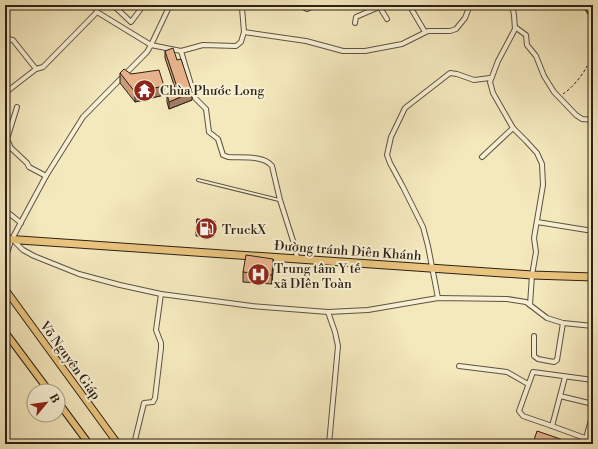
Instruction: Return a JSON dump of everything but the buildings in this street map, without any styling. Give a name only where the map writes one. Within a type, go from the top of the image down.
[{"type":"highway","name":"Đường tránh Diên Khánh","points":[[9,239],[532,275],[593,277]]},
{"type":"main road","points":[[586,5],[593,15]]},
{"type":"main road","points":[[5,244],[9,239]]},
{"type":"main road","name":"Võ Nguyên Giáp","points":[[5,289],[118,444]]},
{"type":"main road","points":[[5,332],[43,383]]},
{"type":"main road","points":[[66,413],[89,444]]},
{"type":"street","points":[[96,5],[97,12]]},
{"type":"street","points":[[114,6],[131,22],[142,5]]},
{"type":"street","points":[[170,5],[147,52],[83,117],[46,176],[21,222],[9,239],[23,250],[79,274],[161,294],[252,306],[328,312],[368,310],[438,298],[508,299],[520,300],[530,304],[547,318],[563,323],[593,326]]},
{"type":"street","points":[[299,5],[307,9],[315,5]]},
{"type":"street","points":[[415,5],[412,7],[412,10],[424,32]]},
{"type":"street","points":[[244,32],[302,40],[343,51],[358,52],[376,50],[402,44],[424,32],[431,30],[450,31],[456,29],[465,18],[470,5]]},
{"type":"street","points":[[512,5],[515,27],[513,34],[490,78],[490,88],[513,128],[537,153],[542,164],[543,185],[534,238],[536,252],[532,275],[530,304]]},
{"type":"street","points":[[354,22],[356,17],[379,6],[387,19]]},
{"type":"street","points":[[97,12],[151,45],[180,51],[203,45],[236,46],[241,42],[244,32],[242,8]]},
{"type":"street","points":[[5,93],[36,68],[43,67],[97,12]]},
{"type":"street","points":[[515,27],[526,35],[527,45],[536,56],[546,80],[558,97],[582,119],[593,120]]},
{"type":"street","points":[[5,44],[8,39],[13,40],[36,68]]},
{"type":"street","points":[[180,51],[194,98],[206,109],[210,134],[218,139],[223,155],[228,157],[262,159],[270,163],[274,171],[280,200],[297,258]]},
{"type":"street","points":[[438,298],[433,268],[422,226],[387,155],[391,137],[405,108],[450,73],[474,80],[490,78]]},
{"type":"street","points":[[17,107],[7,139],[11,148],[27,163],[28,167],[46,176]]},
{"type":"street","points":[[482,157],[513,128]]},
{"type":"street","points":[[5,210],[21,222]]},
{"type":"street","points":[[537,222],[593,231]]},
{"type":"street","points":[[134,444],[144,403],[153,402],[155,398],[161,348],[161,343],[156,330],[161,294]]},
{"type":"street","points":[[328,312],[338,346],[330,444]]},
{"type":"street","points":[[534,336],[534,356],[538,359],[554,362],[557,360],[563,323]]},
{"type":"street","points":[[459,366],[507,372],[528,384]]},
{"type":"street","points":[[593,380],[533,372],[519,409],[523,416],[593,441]]},
{"type":"street","points":[[552,426],[565,377]]},
{"type":"street","points":[[560,396],[593,404]]},
{"type":"street","points":[[586,438],[593,413]]},
{"type":"lane","points":[[198,180],[280,200]]},
{"type":"lane","points":[[5,263],[9,239]]},
{"type":"path","points":[[558,97],[569,90],[585,71],[586,66]]},
{"type":"place","name":"Chùa Phước Long","points":[[144,90]]},
{"type":"place","name":"TruckX","points":[[206,229]]},
{"type":"place","name":"Trung tâm Y tế xã DIên Toàn","points":[[258,275]]}]
